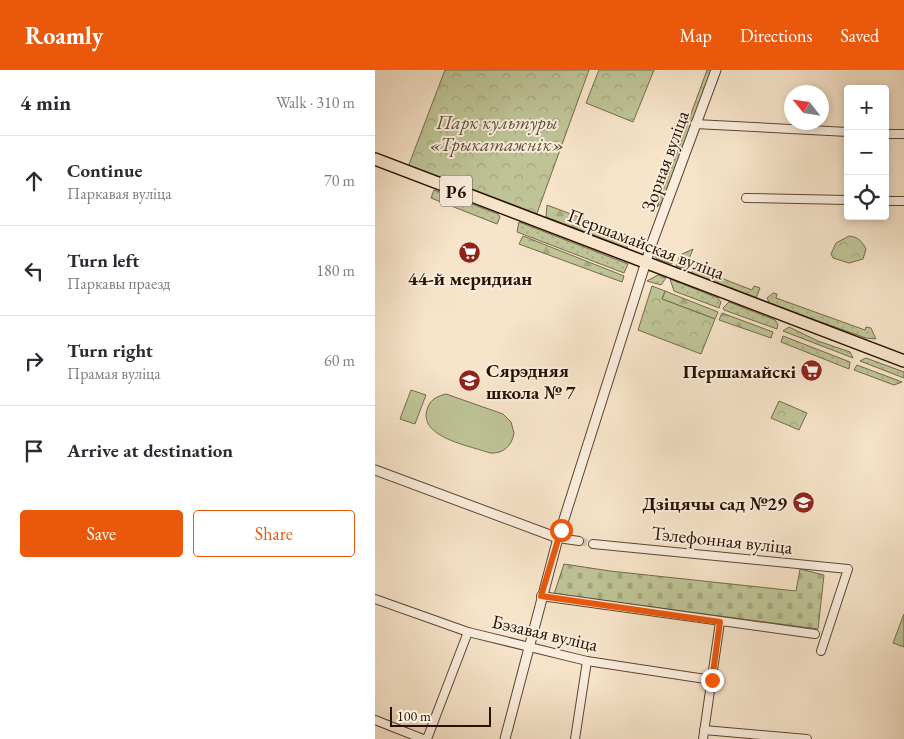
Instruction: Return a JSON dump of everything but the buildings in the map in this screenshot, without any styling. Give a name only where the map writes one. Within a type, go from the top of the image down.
[{"type":"main road","name":"Першамайская вуліца","points":[[375,159],[904,361]]},
{"type":"street","name":"Зорная вуліца","points":[[505,739],[527,646],[557,538],[645,263],[716,70]]},
{"type":"street","points":[[695,124],[844,132]]},
{"type":"street","points":[[889,134],[904,134]]},
{"type":"street","points":[[746,198],[844,200]]},
{"type":"street","points":[[889,201],[904,202]]},
{"type":"street","points":[[375,470],[557,538],[579,541]]},
{"type":"street","name":"Тэлефонная вуліца","points":[[593,544],[848,569],[821,651]]},
{"type":"street","points":[[541,596],[815,634]]},
{"type":"street","name":"Бэзавая вуліца","points":[[375,599],[469,632],[587,661],[712,680]]},
{"type":"street","points":[[703,739],[720,622]]},
{"type":"street","points":[[427,739],[469,632]]},
{"type":"street","points":[[575,739],[587,661]]},
{"type":"street","points":[[375,720],[423,739]]},
{"type":"street","points":[[704,730],[807,739]]},
{"type":"green space","name":"Парк культуры «Трыкатажнік»","points":[[445,70],[589,70],[536,216],[408,167]]},
{"type":"green space","points":[[599,70],[654,70],[633,122],[586,103]]},
{"type":"green space","points":[[707,70],[711,70],[664,201],[657,207]]},
{"type":"green space","points":[[434,190],[498,214],[500,217],[497,224],[431,198]]},
{"type":"green space","points":[[547,205],[629,236],[627,248],[546,217]]},
{"type":"green space","points":[[519,222],[628,264],[624,273],[517,232]]},
{"type":"green space","points":[[523,236],[624,276],[622,282],[519,244]]},
{"type":"green space","points":[[849,236],[857,238],[866,249],[863,259],[849,263],[833,258],[831,254],[836,243]]},
{"type":"green space","points":[[655,247],[675,255],[672,264],[657,259],[654,255]]},
{"type":"green space","points":[[693,249],[686,266],[683,268],[676,266],[680,255]]},
{"type":"green space","points":[[695,265],[709,269],[708,273],[752,290],[754,286],[760,288],[756,298],[695,275],[692,272]]},
{"type":"green space","points":[[658,275],[666,278],[661,285],[647,281]]},
{"type":"green space","points":[[670,279],[718,298],[721,302],[719,308],[674,291]]},
{"type":"green space","points":[[652,286],[665,291],[662,299],[715,319],[701,354],[638,330]]},
{"type":"green space","points":[[665,291],[718,312],[715,319],[662,299]]},
{"type":"green space","points":[[773,293],[777,294],[776,298],[865,330],[866,327],[871,328],[876,339],[866,338],[770,304],[767,298]]},
{"type":"green space","points":[[729,302],[775,320],[778,324],[777,329],[724,310],[723,308]]},
{"type":"green space","points":[[722,313],[773,332],[771,338],[719,320]]},
{"type":"green space","points":[[789,327],[818,341],[850,352],[853,358],[783,331]]},
{"type":"green space","points":[[783,336],[850,362],[849,369],[781,342]]},
{"type":"green space","points":[[866,358],[904,372],[904,378],[860,361]]},
{"type":"green space","points":[[857,365],[902,382],[894,385],[854,370]]},
{"type":"green space","points":[[411,390],[426,395],[415,424],[400,419]]},
{"type":"green space","points":[[446,394],[503,414],[511,422],[514,433],[509,445],[503,451],[490,453],[447,439],[437,433],[430,426],[426,417],[428,407],[435,398]]},
{"type":"green space","points":[[779,401],[807,413],[799,430],[771,418]]},
{"type":"green space","points":[[564,564],[610,571],[796,591],[800,569],[824,575],[818,629],[554,594]]},
{"type":"green space","points":[[904,614],[904,647],[893,643]]},
{"type":"tunnel","points":[[579,541],[593,544]]},
{"type":"place","name":"44-й меридиан","points":[[470,252]]},
{"type":"place","name":"Першамайскі","points":[[812,371]]},
{"type":"place","name":"Сярэдняя школа № 7","points":[[470,381]]},
{"type":"place","name":"Дзіцячы сад №29","points":[[803,503]]},
{"type":"route","points":[[561,530],[557,538],[541,596],[720,622],[712,680]]}]
